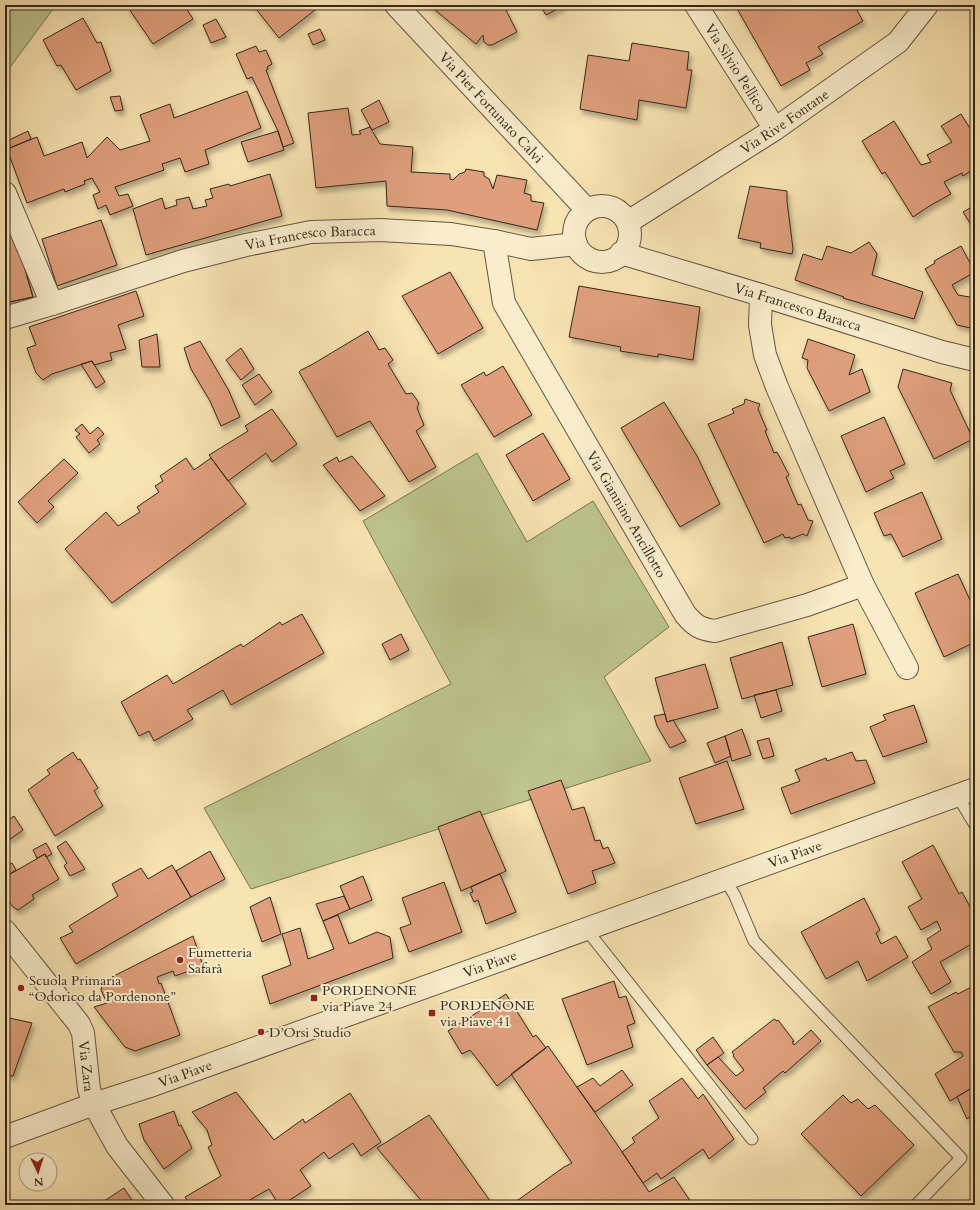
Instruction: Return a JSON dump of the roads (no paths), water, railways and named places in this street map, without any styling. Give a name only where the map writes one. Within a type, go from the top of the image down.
[{"type":"street","name":"Via Pier Fortunato Calvi","points":[[396,5],[587,210]]},
{"type":"street","name":"Via Silvio Pellico","points":[[696,5],[775,129]]},
{"type":"street","name":"Via Rive Fontane","points":[[628,222],[775,129],[898,42],[927,5]]},
{"type":"street","points":[[5,193],[52,304]]},
{"type":"street","points":[[596,206],[605,206],[614,209],[622,214],[628,222],[630,231],[626,247],[614,259],[606,262],[588,258],[581,252],[576,244],[574,234],[575,225],[587,210],[596,206]]},
{"type":"street","name":"Via Francesco Baracca","points":[[5,318],[183,261],[246,245],[311,232],[380,230],[451,234],[531,249],[576,244]]},
{"type":"street","name":"Via Giannino Ancillotto","points":[[494,241],[504,303],[681,608],[692,624],[704,630],[715,631],[807,605],[863,585]]},
{"type":"street","name":"Via Francesco Baracca","points":[[621,253],[942,352],[975,360]]},
{"type":"street","points":[[761,295],[760,325],[765,355],[777,388],[863,585],[907,668]]},
{"type":"street","name":"Via Piave","points":[[5,1137],[94,1104],[153,1085],[586,930],[966,792]]},
{"type":"street","name":"Via Zara","points":[[5,931],[79,1024],[84,1033],[89,1089],[94,1104],[116,1146],[163,1205]]},
{"type":"lane","points":[[966,792],[975,826]]},
{"type":"lane","points":[[725,879],[735,896],[754,942],[961,1158],[916,1205]]},
{"type":"lane","points":[[586,930],[752,1138]]},
{"type":"place","name":"Fumetteria Safarà","points":[[180,960]]},
{"type":"place","name":"Scuola Primaria “Odorico da Pordenone”","points":[[21,988]]},
{"type":"place","name":"PORDENONE via Piave 24","points":[[314,998]]},
{"type":"place","name":"PORDENONE via Piave 41","points":[[432,1013]]},
{"type":"place","name":"D’Orsi Studio","points":[[261,1032]]}]
